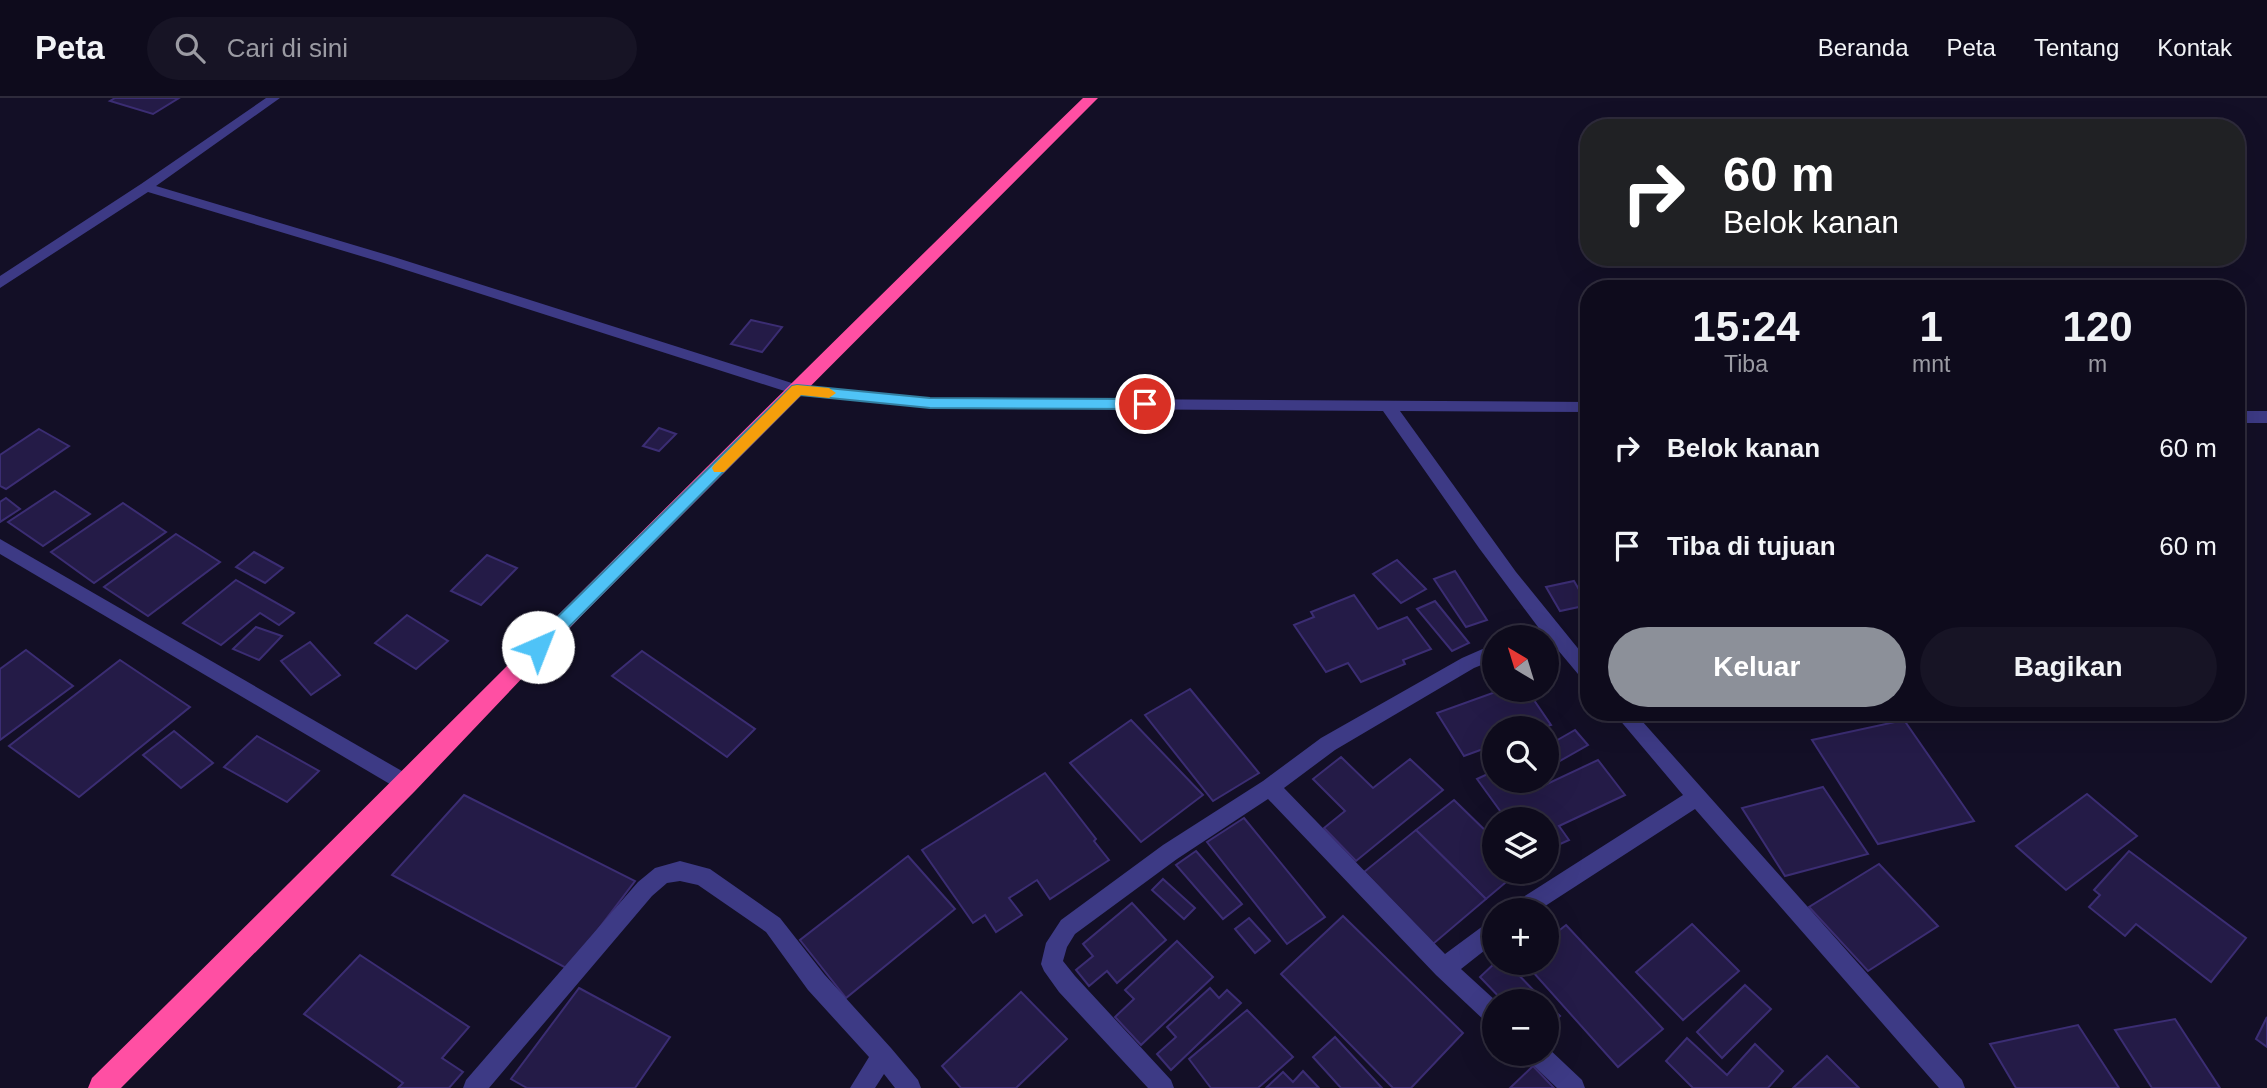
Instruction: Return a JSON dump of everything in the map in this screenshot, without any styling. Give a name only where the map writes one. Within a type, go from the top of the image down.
[{"type":"highway","points":[[102,1088],[407,784],[576,608],[1091,98]]},
{"type":"street","points":[[0,282],[146,187],[274,98]]},
{"type":"street","points":[[146,187],[389,260],[797,390],[930,403],[1580,407]]},
{"type":"street","points":[[1387,405],[1482,540],[1535,625]]},
{"type":"street","points":[[2245,417],[2267,417]]},
{"type":"street","points":[[0,546],[407,784]]},
{"type":"street","points":[[1559,649],[1580,667]]},
{"type":"street","points":[[1163,1088],[1067,984],[1052,964],[1057,943],[1068,927],[1328,744],[1482,657]]},
{"type":"street","points":[[1630,721],[1954,1088]]},
{"type":"street","points":[[1270,787],[1444,968],[1482,1003]]},
{"type":"street","points":[[1540,898],[1696,798]]},
{"type":"street","points":[[474,1088],[645,889],[662,876],[680,871],[703,876],[773,925],[816,982],[910,1088]]},
{"type":"street","points":[[1444,968],[1482,939]]},
{"type":"street","points":[[861,1088],[883,1056]]},
{"type":"street","points":[[1550,1066],[1573,1088]]},
{"type":"building","points":[[115,98],[179,98],[153,114],[110,101]]},
{"type":"building","points":[[751,320],[782,327],[762,352],[731,344]]},
{"type":"building","points":[[659,428],[676,434],[659,451],[643,446]]},
{"type":"building","points":[[39,429],[69,446],[6,489],[0,486],[0,455]]},
{"type":"building","points":[[55,491],[90,514],[43,546],[8,522]]},
{"type":"building","points":[[6,498],[20,509],[0,522],[0,502]]},
{"type":"building","points":[[123,503],[166,532],[94,583],[51,552]]},
{"type":"building","points":[[176,534],[220,562],[148,616],[104,587]]},
{"type":"building","points":[[254,552],[283,568],[265,583],[236,567]]},
{"type":"building","points":[[487,555],[517,568],[481,605],[451,591]]},
{"type":"building","points":[[1397,560],[1426,589],[1401,603],[1373,574]]},
{"type":"building","points":[[1455,571],[1487,620],[1466,627],[1434,579]]},
{"type":"building","points":[[236,580],[294,613],[279,625],[260,613],[221,645],[183,623]]},
{"type":"building","points":[[1574,581],[1580,591],[1580,607],[1560,611],[1546,587]]},
{"type":"building","points":[[1354,595],[1378,629],[1407,617],[1431,649],[1403,660],[1405,664],[1361,682],[1348,663],[1326,672],[1294,625],[1314,617],[1311,612]]},
{"type":"building","points":[[1435,601],[1469,643],[1452,651],[1417,609]]},
{"type":"building","points":[[407,615],[448,641],[416,669],[375,643]]},
{"type":"building","points":[[256,627],[282,636],[259,660],[233,649]]},
{"type":"building","points":[[310,642],[340,675],[311,695],[281,661]]},
{"type":"building","points":[[26,650],[73,686],[0,740],[0,669]]},
{"type":"building","points":[[642,651],[755,729],[727,757],[612,676]]},
{"type":"building","points":[[120,660],[190,707],[79,797],[9,746]]},
{"type":"building","points":[[1190,689],[1259,773],[1213,801],[1145,715]]},
{"type":"building","points":[[1482,697],[1482,702],[1535,702],[1545,716],[1482,716],[1482,749],[1464,756],[1437,713]]},
{"type":"building","points":[[1131,720],[1203,795],[1141,842],[1070,763]]},
{"type":"building","points":[[1905,721],[1974,821],[1878,844],[1812,740]]},
{"type":"building","points":[[1575,730],[1588,745],[1559,761],[1559,739]]},
{"type":"building","points":[[174,731],[213,763],[181,788],[143,755]]},
{"type":"building","points":[[257,736],[319,771],[287,802],[224,767]]},
{"type":"building","points":[[1341,757],[1373,788],[1410,759],[1443,790],[1356,861],[1324,828],[1345,811],[1313,779]]},
{"type":"building","points":[[1598,760],[1625,795],[1559,826],[1559,807],[1497,807],[1487,793],[1559,793],[1559,778]]},
{"type":"building","points":[[1045,773],[1109,860],[1050,899],[1037,880],[1009,898],[1022,915],[996,932],[985,915],[973,923],[922,850]]},
{"type":"building","points":[[1823,787],[1868,854],[1785,876],[1742,808]]},
{"type":"building","points":[[2087,794],[2137,836],[2066,890],[2016,846]]},
{"type":"building","points":[[464,795],[635,881],[568,969],[392,875]]},
{"type":"building","points":[[1454,800],[1482,827],[1482,884],[1504,884],[1485,898],[1416,830]]},
{"type":"building","points":[[1244,818],[1325,917],[1287,944],[1207,842]]},
{"type":"building","points":[[1559,826],[1569,840],[1559,845]]},
{"type":"building","points":[[1416,830],[1485,898],[1433,944],[1364,872]]},
{"type":"building","points":[[1196,851],[1242,904],[1223,919],[1176,865]]},
{"type":"building","points":[[2129,851],[2246,938],[2211,982],[2136,924],[2125,936],[2089,907],[2100,895],[2094,890]]},
{"type":"building","points":[[908,856],[955,909],[846,998],[800,940]]},
{"type":"building","points":[[1879,864],[1938,926],[1868,971],[1809,907]]},
{"type":"building","points":[[1163,879],[1195,908],[1184,919],[1152,890]]},
{"type":"building","points":[[1132,903],[1166,940],[1117,983],[1107,971],[1089,986],[1076,970],[1093,956],[1083,944]]},
{"type":"building","points":[[1343,916],[1463,1033],[1411,1088],[1393,1088],[1281,974]]},
{"type":"building","points":[[1249,918],[1270,941],[1255,953],[1235,929]]},
{"type":"building","points":[[1692,924],[1739,971],[1683,1020],[1636,972]]},
{"type":"building","points":[[1566,925],[1663,1029],[1618,1067],[1559,1001],[1559,989],[1548,989],[1536,975],[1559,975],[1559,931]]},
{"type":"building","points":[[1177,941],[1213,977],[1141,1045],[1115,1017],[1134,999],[1125,990]]},
{"type":"building","points":[[360,955],[469,1027],[442,1058],[463,1072],[449,1088],[398,1088],[403,1083],[304,1014]]},
{"type":"building","points":[[1519,975],[1532,989],[1492,989],[1480,977]]},
{"type":"building","points":[[1745,985],[1771,1009],[1722,1058],[1697,1032]]},
{"type":"building","points":[[579,988],[670,1037],[635,1088],[527,1088],[511,1079]]},
{"type":"building","points":[[1210,988],[1219,998],[1227,990],[1241,1003],[1171,1070],[1157,1054],[1176,1037],[1167,1027]]},
{"type":"building","points":[[1021,992],[1067,1039],[1016,1088],[961,1088],[942,1066]]},
{"type":"building","points":[[1247,1010],[1293,1057],[1258,1088],[1211,1088],[1189,1059]]},
{"type":"building","points":[[2267,1017],[2267,1047],[2256,1039]]},
{"type":"building","points":[[2175,1019],[2220,1088],[2152,1088],[2115,1030]]},
{"type":"building","points":[[2078,1025],[2119,1088],[2016,1088],[1990,1044]]},
{"type":"building","points":[[1335,1037],[1382,1088],[1341,1088],[1313,1057]]},
{"type":"building","points":[[1687,1038],[1727,1075],[1755,1044],[1783,1071],[1768,1088],[1693,1088],[1666,1061]]},
{"type":"building","points":[[1827,1056],[1859,1088],[1793,1088]]},
{"type":"building","points":[[1533,1066],[1554,1088],[1510,1088]]},
{"type":"building","points":[[1303,1071],[1319,1088],[1266,1088],[1283,1072],[1293,1082]]},
{"type":"slow traffic","points":[[719,468],[797,390],[829,393]]},
{"type":"route","points":[[538,647],[797,390],[930,403],[1145,404]]}]
